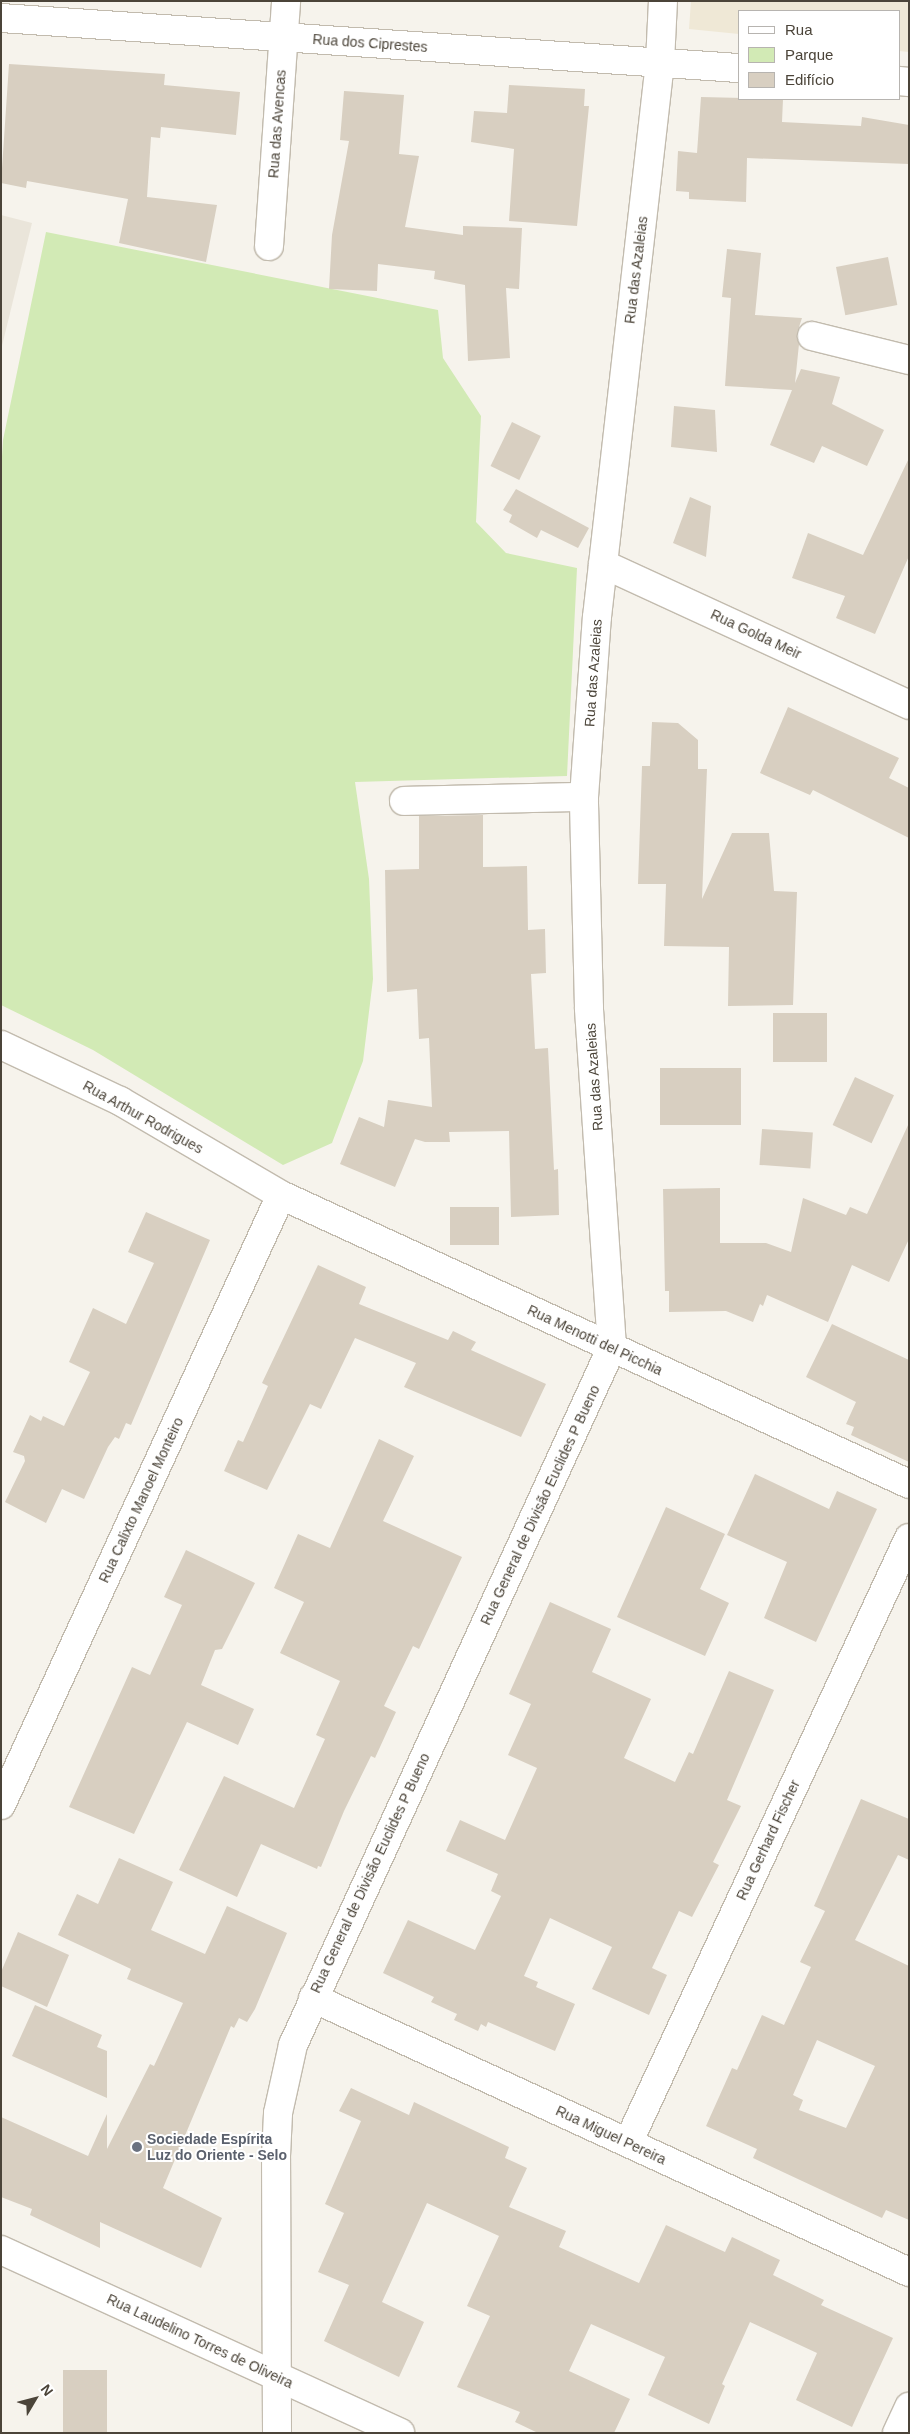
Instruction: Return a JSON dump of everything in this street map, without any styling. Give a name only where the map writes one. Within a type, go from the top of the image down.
[{"type":"street","name":"Rua das Avencas","points":[[269,246],[286,1]]},
{"type":"street","name":"Rua das Azaleias","points":[[612,1347],[589,1008],[584,797],[603,564],[660,62],[663,1]]},
{"type":"street","name":"Rua dos Ciprestes","points":[[1,18],[738,68]]},
{"type":"street","points":[[812,336],[909,360]]},
{"type":"street","name":"Rua Golda Meir","points":[[603,564],[909,705]]},
{"type":"street","points":[[404,801],[584,797]]},
{"type":"street","name":"Rua Arthur Rodrigues","points":[[1,1046],[120,1101],[281,1195]]},
{"type":"street","name":"Rua Menotti del Picchia","points":[[281,1195],[909,1484]]},
{"type":"street","name":"Rua Calixto Manoel Monteiro","points":[[1,1805],[281,1195]]},
{"type":"street","name":"Rua General de Divisão Euclides P Bueno","points":[[277,2433],[275,2376],[278,2113],[293,2045],[612,1347]]},
{"type":"street","name":"Rua Gerhard Fischer","points":[[628,2143],[909,1538]]},
{"type":"street","name":"Rua Miguel Pereira","points":[[313,1998],[909,2272]]},
{"type":"street","name":"Rua Laudelino Torres de Oliveira","points":[[1,2250],[400,2433]]},
{"type":"street","points":[[897,2433],[909,2407]]},
{"type":"shaded area","points":[[691,1],[909,1],[909,52],[900,51],[900,10],[738,10],[738,34],[689,29]]},
{"type":"shaded area","points":[[1,215],[32,223],[1,350]]},
{"type":"green space","points":[[46,232],[438,310],[443,358],[481,416],[476,522],[506,553],[577,568],[567,776],[355,782],[369,879],[373,979],[363,1061],[332,1143],[283,1165],[93,1050],[1,1005],[1,473],[3,440]]},
{"type":"building","points":[[9,64],[165,74],[164,85],[240,92],[236,135],[161,127],[160,138],[151,137],[147,197],[217,205],[206,262],[119,243],[128,199],[27,181],[26,188],[1,183]]},
{"type":"building","points":[[509,85],[585,89],[584,106],[589,106],[577,226],[509,221],[514,149],[471,142],[474,111],[507,113]]},
{"type":"building","points":[[344,91],[404,95],[399,154],[419,156],[405,227],[463,235],[463,226],[522,228],[519,289],[506,288],[510,358],[468,361],[465,285],[434,279],[435,271],[378,264],[377,291],[329,289],[332,235],[349,141],[340,140]]},
{"type":"building","points":[[701,97],[738,98],[738,100],[783,100],[782,122],[861,126],[862,117],[909,125],[909,164],[747,158],[746,202],[689,199],[689,192],[676,191],[678,151],[697,153]]},
{"type":"building","points":[[727,249],[761,253],[755,315],[802,318],[797,333],[799,344],[795,383],[801,369],[840,377],[832,404],[884,430],[867,466],[822,446],[814,463],[770,445],[792,390],[725,386],[731,298],[722,297]]},
{"type":"building","points":[[888,257],[897,305],[845,315],[836,267]]},
{"type":"building","points":[[674,406],[715,410],[717,452],[671,447]]},
{"type":"building","points":[[512,422],[541,436],[519,480],[491,466]]},
{"type":"building","points":[[909,458],[909,556],[875,634],[836,618],[845,596],[792,578],[808,533],[863,555]]},
{"type":"building","points":[[516,489],[589,528],[578,548],[541,530],[537,538],[509,522],[512,515],[503,510]]},
{"type":"building","points":[[690,497],[711,506],[706,557],[673,543]]},
{"type":"building","points":[[788,707],[899,758],[889,778],[909,788],[909,838],[813,790],[810,795],[760,773]]},
{"type":"building","points":[[652,722],[678,723],[698,740],[698,769],[707,769],[702,899],[732,833],[769,833],[774,891],[797,892],[793,1005],[728,1006],[729,947],[664,946],[666,884],[638,884],[642,766],[650,766]]},
{"type":"building","points":[[483,815],[483,867],[527,866],[528,930],[545,929],[546,973],[531,974],[535,1049],[548,1048],[554,1170],[558,1169],[559,1215],[511,1217],[509,1131],[449,1132],[450,1142],[425,1142],[415,1139],[395,1187],[340,1164],[359,1117],[384,1127],[388,1100],[432,1107],[429,1038],[419,1039],[417,989],[387,992],[385,870],[419,869],[419,816]]},
{"type":"building","points":[[773,1013],[827,1013],[827,1062],[773,1062]]},
{"type":"building","points":[[660,1068],[741,1068],[741,1125],[660,1125]]},
{"type":"building","points":[[855,1077],[894,1095],[872,1143],[833,1125]]},
{"type":"building","points":[[909,1123],[909,1239],[889,1282],[852,1265],[828,1322],[767,1295],[763,1306],[760,1304],[753,1322],[726,1311],[669,1312],[669,1291],[665,1291],[663,1189],[720,1188],[720,1243],[766,1243],[791,1252],[803,1198],[846,1215],[850,1207],[867,1214]]},
{"type":"building","points":[[762,1129],[813,1133],[810,1168],[759,1165]]},
{"type":"building","points":[[450,1207],[499,1207],[499,1245],[450,1245]]},
{"type":"building","points":[[146,1212],[210,1240],[131,1425],[126,1423],[119,1439],[115,1437],[108,1447],[84,1499],[62,1489],[46,1523],[5,1502],[25,1461],[24,1456],[13,1452],[30,1415],[41,1421],[43,1416],[64,1426],[90,1372],[69,1362],[93,1308],[126,1324],[154,1263],[128,1252]]},
{"type":"building","points":[[318,1265],[366,1287],[359,1304],[448,1340],[453,1331],[476,1342],[471,1350],[546,1384],[521,1437],[404,1387],[416,1363],[355,1338],[321,1409],[310,1404],[267,1490],[224,1471],[238,1440],[243,1442],[268,1386],[262,1383]]},
{"type":"building","points":[[832,1324],[909,1360],[909,1462],[851,1435],[854,1427],[846,1424],[856,1402],[806,1377]]},
{"type":"building","points":[[379,1439],[414,1456],[383,1521],[462,1557],[419,1649],[413,1646],[384,1706],[396,1712],[375,1758],[371,1756],[344,1811],[321,1867],[318,1866],[317,1869],[261,1844],[237,1897],[179,1870],[224,1776],[294,1808],[325,1739],[316,1735],[340,1681],[280,1653],[304,1602],[274,1588],[298,1534],[330,1548]]},
{"type":"building","points":[[755,1474],[829,1509],[837,1491],[877,1509],[816,1642],[764,1618],[787,1562],[727,1535]]},
{"type":"building","points":[[666,1507],[725,1534],[700,1589],[729,1603],[705,1656],[617,1617]]},
{"type":"building","points":[[186,1550],[255,1583],[222,1649],[215,1650],[201,1685],[254,1709],[238,1745],[187,1722],[134,1834],[69,1807],[132,1667],[150,1675],[182,1605],[164,1597]]},
{"type":"building","points":[[550,1602],[611,1629],[592,1672],[651,1699],[624,1758],[675,1782],[689,1752],[693,1754],[729,1671],[774,1690],[727,1800],[741,1806],[713,1862],[719,1865],[692,1917],[679,1911],[652,1968],[667,1975],[649,2015],[592,1989],[612,1947],[550,1918],[524,1976],[538,1982],[536,1987],[575,2004],[555,2051],[488,2022],[486,2027],[481,2024],[478,2031],[454,2020],[457,2014],[431,2002],[434,1997],[383,1973],[408,1920],[475,1950],[501,1896],[491,1891],[498,1874],[446,1851],[460,1820],[505,1840],[537,1768],[508,1755],[531,1704],[509,1694]]},
{"type":"building","points":[[861,1799],[909,1819],[909,1860],[898,1855],[855,1940],[909,1966],[909,2220],[886,2210],[882,2218],[830,2194],[753,2158],[757,2149],[706,2126],[732,2068],[737,2070],[762,2015],[784,2025],[811,1967],[800,1962],[825,1911],[814,1906]],"holes":[[[817,2040],[875,2066],[846,2128],[799,2110],[803,2100],[793,2095]]]},
{"type":"building","points":[[119,1858],[173,1882],[151,1930],[205,1954],[227,1906],[287,1933],[255,2009],[247,2022],[239,2018],[234,2028],[231,2026],[163,2188],[222,2218],[201,2268],[100,2222],[100,2248],[30,2215],[32,2209],[1,2197],[1,2117],[88,2156],[107,2114],[107,2149],[150,2064],[154,2066],[183,2003],[127,1979],[131,1969],[58,1935],[77,1894],[98,1904]]},
{"type":"building","points":[[18,1932],[69,1955],[47,2007],[1,1986],[1,1972]]},
{"type":"building","points":[[35,2005],[102,2035],[97,2047],[107,2051],[107,2098],[12,2056]]},
{"type":"building","points":[[351,2088],[409,2115],[414,2102],[509,2147],[505,2158],[527,2168],[509,2207],[566,2231],[559,2247],[639,2283],[666,2225],[725,2252],[732,2237],[780,2260],[773,2275],[824,2300],[821,2305],[893,2338],[852,2427],[796,2400],[817,2353],[750,2322],[722,2384],[725,2386],[709,2424],[648,2395],[665,2357],[591,2324],[569,2371],[630,2399],[614,2433],[538,2433],[515,2422],[520,2412],[457,2387],[490,2316],[467,2306],[499,2236],[427,2203],[382,2302],[424,2322],[399,2377],[324,2341],[349,2285],[318,2272],[344,2213],[325,2204],[361,2121],[339,2111]]},
{"type":"building","points":[[63,2370],[107,2370],[107,2433],[63,2433]]},
{"type":"place","name":"Sociedade Espírita Luz do Oriente - Selo","points":[[137,2147]]}]
